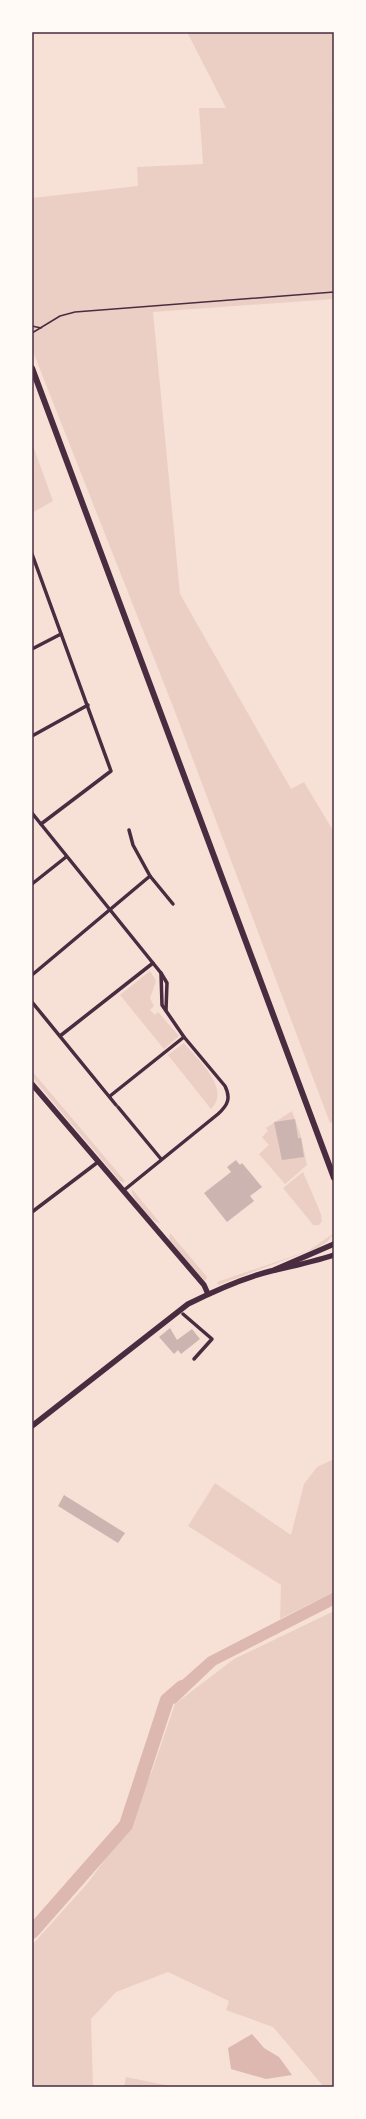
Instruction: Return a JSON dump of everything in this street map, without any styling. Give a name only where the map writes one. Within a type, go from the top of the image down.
[{"type":"main road","points":[[32,368],[334,1178]]},
{"type":"main road","points":[[32,1084],[204,1285],[208,1294]]},
{"type":"main road","points":[[32,1426],[173,1314],[208,1294],[272,1271],[331,1245],[334,1239]]},
{"type":"main road","points":[[272,1271],[309,1264],[334,1255]]},
{"type":"street","points":[[32,554],[33,561],[88,705],[111,771],[41,824]]},
{"type":"street","points":[[32,650],[61,634]]},
{"type":"street","points":[[32,736],[88,705]]},
{"type":"street","points":[[32,813],[66,857],[154,962],[167,983],[166,1012]]},
{"type":"street","points":[[129,830],[133,845],[150,876],[173,904]]},
{"type":"street","points":[[32,884],[66,857]]},
{"type":"street","points":[[32,974],[111,910],[150,876]]},
{"type":"street","points":[[60,1036],[154,962]]},
{"type":"street","points":[[122,1191],[218,1114],[228,1101],[229,1093],[225,1086],[184,1037],[162,1005],[161,973]]},
{"type":"street","points":[[32,1002],[161,1159]]},
{"type":"street","points":[[110,1096],[184,1037]]},
{"type":"street","points":[[32,1212],[98,1162]]},
{"type":"street","points":[[183,1314],[212,1338],[194,1359]]},
{"type":"path","points":[[32,333],[60,316],[75,312],[334,292]]},
{"type":"path","points":[[32,326],[41,328]]},
{"type":"shaded area","points":[[187,32],[334,32],[334,105],[332,105],[334,126],[334,299],[153,312],[180,594],[291,789],[304,782],[334,832],[334,1122],[330,1123],[172,704],[32,349],[32,198],[138,186],[137,167],[203,164],[199,108],[226,108]]},
{"type":"shaded area","points":[[32,443],[53,501],[32,513]]},
{"type":"shaded area","points":[[150,971],[156,981],[150,998],[154,1006],[150,1010],[155,1015],[158,1012],[179,1036],[164,1049],[120,995]]},
{"type":"shaded area","points":[[184,1043],[204,1066],[215,1084],[217,1092],[216,1101],[211,1109],[168,1055]]},
{"type":"shaded area","points":[[32,1071],[125,1181],[123,1183],[32,1077]]},
{"type":"shaded area","points":[[292,1111],[301,1136],[307,1165],[285,1184],[259,1154],[269,1145],[262,1137],[268,1131],[266,1128]]},
{"type":"shaded area","points":[[303,1172],[321,1214],[322,1221],[319,1225],[313,1225],[283,1188]]},
{"type":"shaded area","points":[[132,1189],[160,1223],[152,1219],[142,1209],[132,1193]]},
{"type":"shaded area","points":[[170,1233],[207,1277],[205,1282],[169,1240]]},
{"type":"shaded area","points":[[334,1233],[327,1242],[317,1248],[218,1285],[217,1282],[308,1251]]},
{"type":"shaded area","points":[[334,1459],[334,1592],[280,1619],[281,1585],[188,1526],[215,1483],[291,1535],[304,1484],[317,1467]]},
{"type":"shaded area","points":[[334,1592],[334,1605],[216,1665],[175,1704],[164,1696],[208,1657]]},
{"type":"shaded area","points":[[334,1611],[334,2087],[324,2087],[273,2027],[226,2010],[229,2001],[168,1972],[116,1992],[91,2019],[93,2087],[32,2087],[32,1945],[87,1884],[123,1835],[152,1771],[175,1704],[234,1659]]},
{"type":"shaded area","points":[[252,2034],[264,2048],[279,2057],[292,2075],[266,2079],[231,2069],[228,2048]]},
{"type":"shaded area","points":[[126,2077],[175,2087],[124,2087]]},
{"type":"building","points":[[295,1119],[298,1138],[301,1138],[304,1157],[282,1160],[274,1122]]},
{"type":"building","points":[[236,1160],[240,1165],[242,1163],[262,1187],[250,1196],[254,1201],[227,1222],[204,1193],[231,1172],[227,1167]]},
{"type":"building","points":[[170,1328],[177,1340],[192,1329],[200,1339],[181,1354],[178,1350],[174,1354],[159,1337]]},
{"type":"building","points":[[64,1495],[125,1533],[118,1543],[58,1506]]},
{"type":"waterway","points":[[32,1932],[126,1825],[167,1700],[182,1687]]}]
